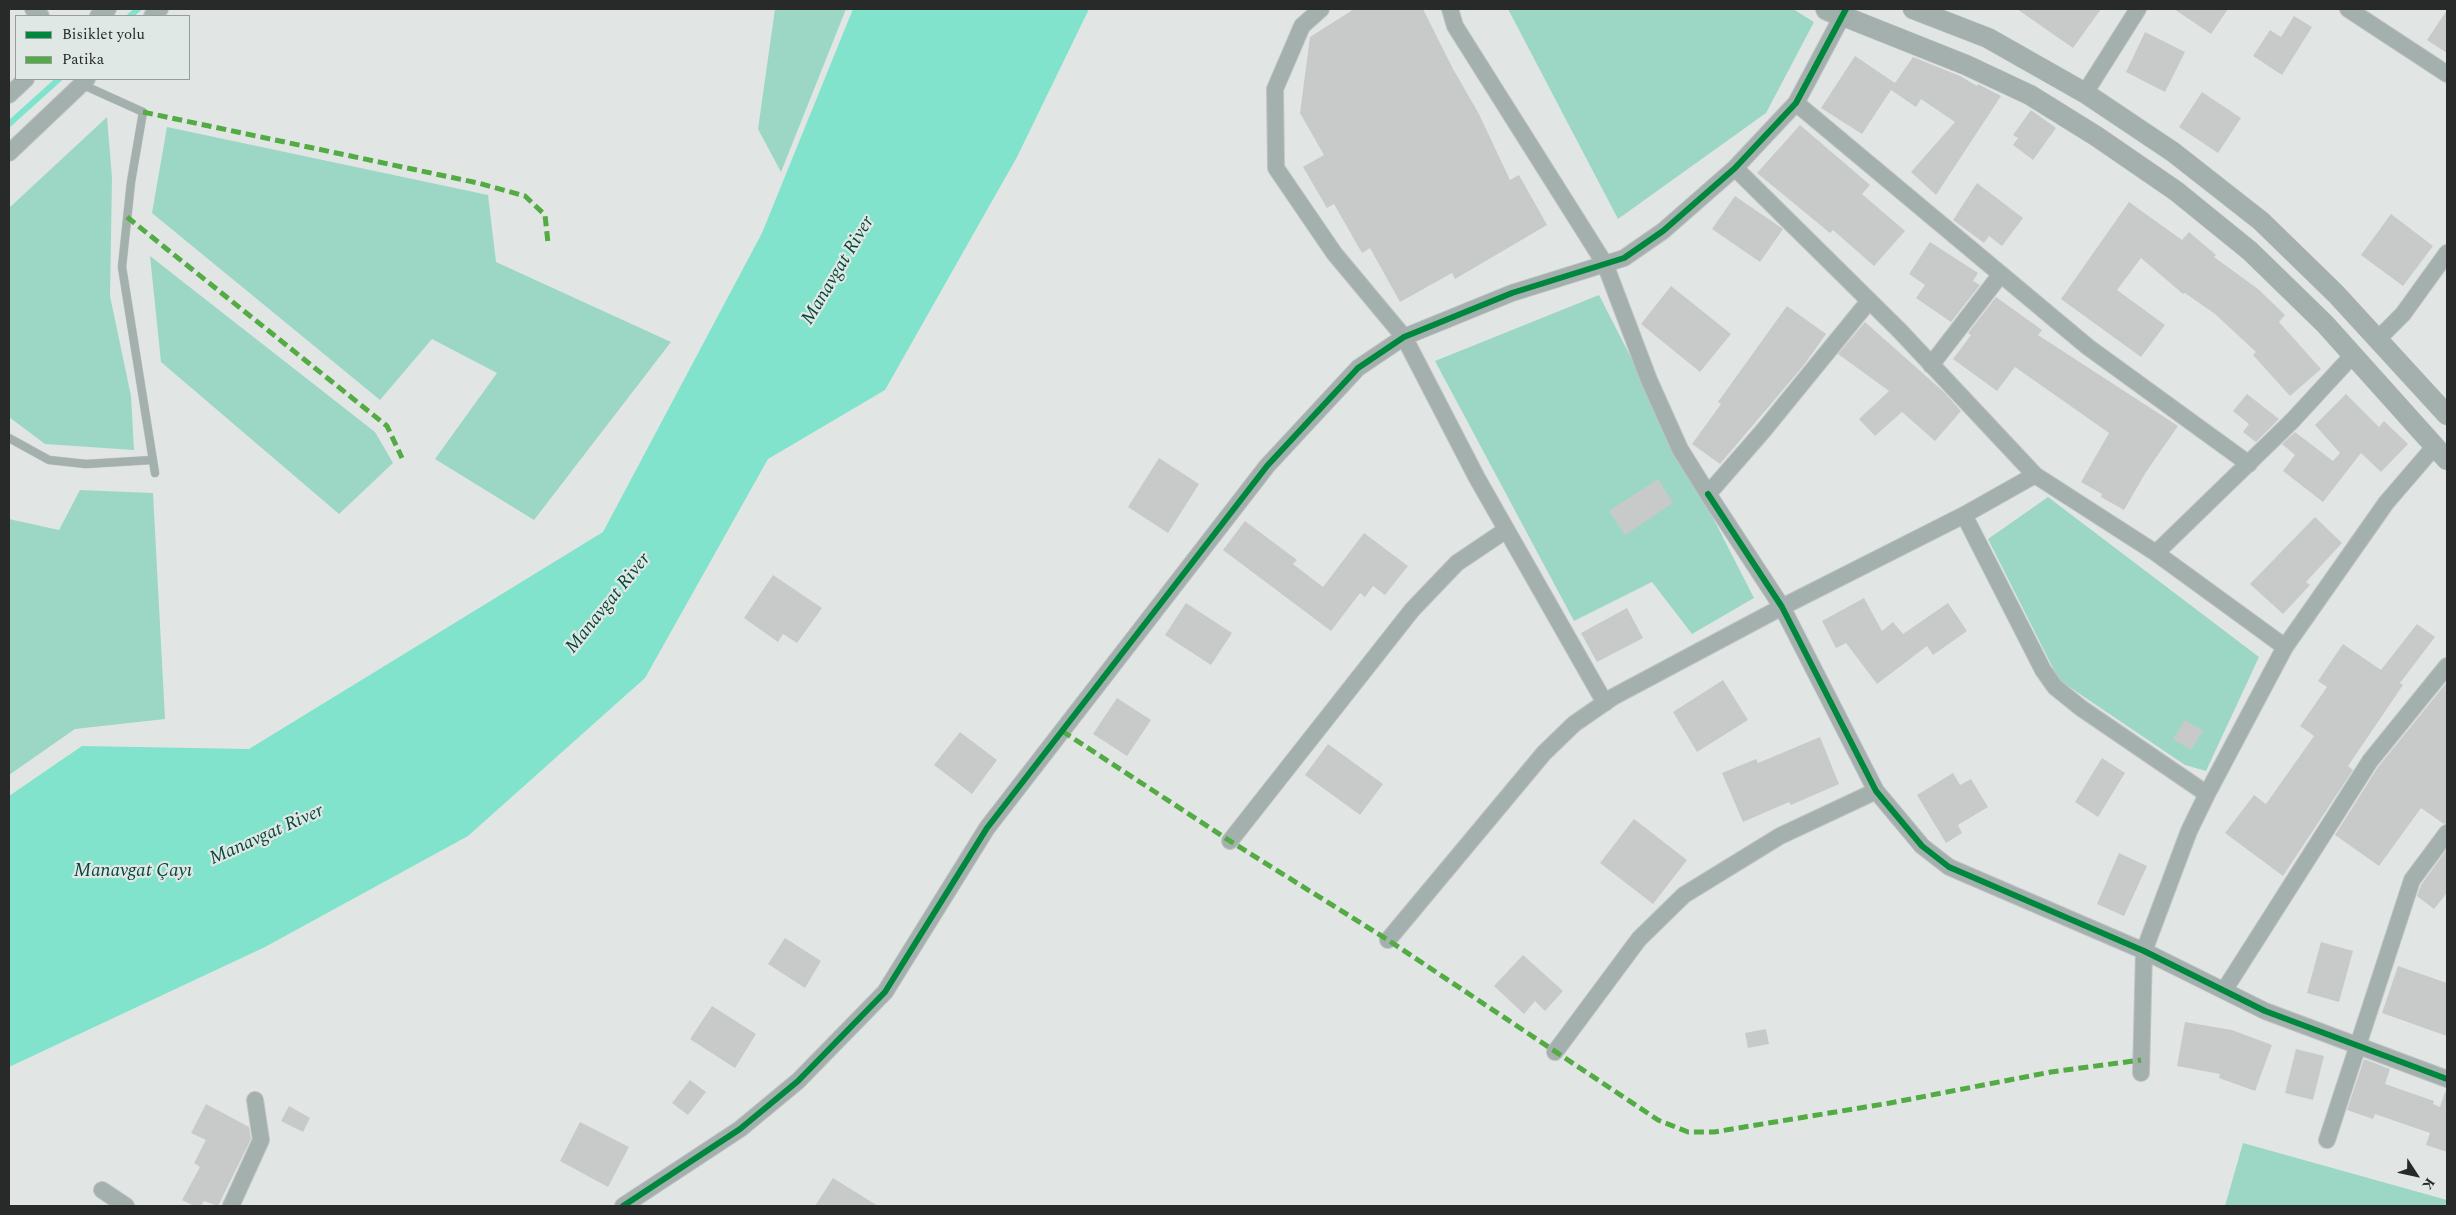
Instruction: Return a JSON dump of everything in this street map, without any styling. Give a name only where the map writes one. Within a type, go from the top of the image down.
[{"type":"street","points":[[1321,9],[1302,26],[1275,89],[1276,168],[1334,254],[1404,337],[1477,478],[1605,703]]},
{"type":"street","points":[[1450,9],[1455,26],[1605,264],[1649,380],[1680,448],[1782,607],[1876,790],[1922,846],[1949,867],[2144,951],[2225,989],[2265,1011],[2447,1079]]},
{"type":"street","points":[[1913,9],[1988,38],[2085,93],[2173,152],[2261,221],[2378,339],[2447,415]]},
{"type":"street","points":[[2085,93],[2138,9]]},
{"type":"street","points":[[2348,9],[2447,74]]},
{"type":"street","points":[[623,1206],[740,1129],[791,1087],[885,992],[988,828],[1267,466],[1358,368],[1404,337],[1512,292],[1624,258],[1663,231],[1735,168],[1796,103],[1839,11],[1966,65],[2030,95],[2096,136],[2176,191],[2250,251],[2325,324],[2441,453],[2386,503],[2285,646],[2206,794],[2189,831],[2144,951],[2141,1072]]},
{"type":"street","points":[[9,95],[25,80]]},
{"type":"street","points":[[9,153],[84,81]]},
{"type":"street","points":[[1796,103],[2088,347],[2249,464]]},
{"type":"street","points":[[1735,168],[1869,301],[2035,475],[2156,553],[2285,646]]},
{"type":"street","points":[[2378,339],[2403,314],[2447,253]]},
{"type":"street","points":[[1931,366],[2001,274]]},
{"type":"street","points":[[1708,494],[1763,431],[1869,301]]},
{"type":"street","points":[[2156,553],[2292,421],[2352,356]]},
{"type":"street","points":[[1388,940],[1544,753],[1574,724],[1605,703],[1782,607],[1964,515],[2035,475]]},
{"type":"street","points":[[1964,515],[2043,670],[2055,687],[2081,708],[2206,794]]},
{"type":"street","points":[[1230,841],[1412,610],[1457,563],[1506,530]]},
{"type":"street","points":[[2225,989],[2370,761],[2447,666]]},
{"type":"street","points":[[1555,1052],[1639,939],[1684,895],[1780,836],[1876,790]]},
{"type":"street","points":[[2327,1140],[2412,880],[2447,833]]},
{"type":"street","points":[[231,1206],[261,1140],[255,1100]]},
{"type":"street","points":[[102,1190],[126,1206]]},
{"type":"lane","points":[[84,81],[143,112],[131,182],[122,267],[155,473]]},
{"type":"lane","points":[[9,438],[49,460],[86,464],[152,460]]},
{"type":"shaded area","points":[[775,9],[846,9],[781,172],[758,129]]},
{"type":"shaded area","points":[[1508,9],[1793,9],[1814,22],[1766,113],[1618,219]]},
{"type":"shaded area","points":[[107,117],[112,178],[110,296],[131,396],[134,450],[45,444],[9,417],[9,208]]},
{"type":"shaded area","points":[[167,127],[488,195],[496,262],[671,342],[534,520],[435,459],[497,373],[432,339],[380,400],[152,213]]},
{"type":"shaded area","points":[[150,256],[375,432],[393,463],[339,514],[161,362]]},
{"type":"shaded area","points":[[1599,295],[1754,598],[1692,634],[1652,582],[1574,621],[1435,361]]},
{"type":"shaded area","points":[[80,490],[153,493],[165,719],[75,729],[9,775],[9,519],[59,530]]},
{"type":"shaded area","points":[[2048,497],[2259,657],[2206,771],[2185,765],[2059,680],[1988,539]]},
{"type":"shaded area","points":[[2243,1143],[2447,1200],[2447,1206],[2225,1206]]},
{"type":"water","name":"Manavgat Çayı","points":[[853,9],[1089,9],[1017,157],[885,390],[768,459],[645,678],[468,836],[265,947],[9,1067],[9,796],[82,746],[249,749],[603,532],[762,233]]},
{"type":"building","points":[[1354,9],[1423,9],[1453,69],[1479,114],[1510,180],[1519,175],[1547,225],[1455,279],[1452,273],[1400,302],[1370,248],[1362,253],[1334,204],[1327,208],[1303,167],[1324,155],[1300,113],[1310,37]]},
{"type":"building","points":[[2017,9],[2101,9],[2073,48]]},
{"type":"building","points":[[2174,9],[2228,9],[2211,34]]},
{"type":"building","points":[[2447,10],[2447,53],[2427,40]]},
{"type":"building","points":[[2294,16],[2312,27],[2282,75],[2253,56],[2270,30],[2281,37]]},
{"type":"building","points":[[2145,32],[2185,52],[2165,92],[2126,72]]},
{"type":"building","points":[[1855,56],[1895,83],[1913,57],[1960,76],[1977,86],[1978,84],[2001,96],[1936,195],[1911,172],[1955,122],[1921,99],[1916,107],[1891,90],[1862,134],[1821,108]]},
{"type":"building","points":[[2202,92],[2241,118],[2218,153],[2179,127]]},
{"type":"building","points":[[2031,110],[2056,128],[2033,160],[2013,145],[2018,138],[2013,135]]},
{"type":"building","points":[[1800,125],[1870,185],[1862,194],[1905,231],[1874,266],[1833,230],[1830,233],[1757,173]]},
{"type":"building","points":[[1977,183],[2023,218],[2002,246],[1989,236],[1984,243],[1953,220]]},
{"type":"building","points":[[1735,196],[1783,229],[1760,262],[1712,229]]},
{"type":"building","points":[[2129,202],[2182,240],[2189,232],[2216,255],[2214,257],[2258,289],[2285,315],[2279,322],[2321,369],[2290,396],[2253,355],[2256,352],[2215,314],[2185,293],[2183,294],[2141,258],[2117,290],[2165,325],[2141,357],[2061,299]]},
{"type":"building","points":[[2391,214],[2433,246],[2403,286],[2361,255]]},
{"type":"building","points":[[1930,242],[1978,273],[1973,281],[1980,285],[1951,322],[1916,298],[1925,285],[1909,274]]},
{"type":"building","points":[[1671,286],[1731,334],[1700,372],[1641,324]]},
{"type":"building","points":[[1996,297],[2042,330],[2038,335],[2178,426],[2146,472],[2124,510],[2101,497],[2102,494],[2081,482],[2109,433],[2015,367],[1997,391],[1953,359],[1971,335],[1968,333]]},
{"type":"building","points":[[1787,306],[1826,334],[1804,365],[1720,464],[1692,444],[1721,404],[1718,402]]},
{"type":"building","points":[[1865,322],[1945,393],[1961,411],[1935,441],[1902,412],[1875,436],[1859,419],[1889,391],[1838,354]]},
{"type":"building","points":[[2247,394],[2279,419],[2256,442],[2243,432],[2249,424],[2233,411]]},
{"type":"building","points":[[2346,394],[2379,427],[2384,421],[2408,444],[2381,472],[2361,453],[2323,502],[2283,471],[2295,455],[2282,444],[2295,432],[2333,461],[2340,453],[2315,425]]},
{"type":"building","points":[[1159,458],[1199,484],[1168,533],[1128,507]]},
{"type":"building","points":[[1658,479],[1673,503],[1625,535],[1609,511]]},
{"type":"building","points":[[2315,517],[2342,543],[2306,582],[2310,585],[2283,614],[2250,584]]},
{"type":"building","points":[[1245,521],[1297,560],[1293,564],[1323,587],[1364,533],[1408,566],[1385,595],[1373,586],[1365,597],[1360,593],[1331,631],[1223,550]]},
{"type":"building","points":[[773,575],[822,608],[797,643],[783,634],[778,642],[744,618]]},
{"type":"building","points":[[1864,598],[1882,631],[1893,622],[1903,634],[1948,603],[1967,631],[1933,655],[1927,646],[1877,684],[1846,643],[1836,648],[1822,621]]},
{"type":"building","points":[[1186,603],[1232,633],[1211,665],[1165,635]]},
{"type":"building","points":[[1627,608],[1643,638],[1597,662],[1581,633]]},
{"type":"building","points":[[2417,624],[2435,637],[2400,683],[2403,685],[2348,766],[2353,770],[2283,876],[2225,833],[2254,795],[2266,804],[2314,736],[2300,726],[2327,687],[2318,681],[2343,644],[2381,670]]},
{"type":"building","points":[[1723,680],[1748,720],[1697,752],[1673,712]]},
{"type":"building","points":[[2447,682],[2447,823],[2444,824],[2421,808],[2379,866],[2335,835],[2378,767]]},
{"type":"building","points":[[1117,698],[1151,720],[1127,756],[1093,734]]},
{"type":"building","points":[[2185,720],[2203,731],[2191,750],[2173,739]]},
{"type":"building","points":[[960,732],[997,760],[972,794],[934,765]]},
{"type":"building","points":[[1820,737],[1839,784],[1791,805],[1789,802],[1743,822],[1722,773],[1756,759],[1758,763]]},
{"type":"building","points":[[1328,744],[1383,784],[1360,815],[1305,775]]},
{"type":"building","points":[[2102,758],[2125,773],[2098,817],[2075,802]]},
{"type":"building","points":[[1953,773],[1960,785],[1971,779],[1988,807],[1958,825],[1962,833],[1946,843],[1917,795]]},
{"type":"building","points":[[1634,819],[1687,860],[1653,904],[1600,863]]},
{"type":"building","points":[[2447,849],[2447,893],[2434,909],[2417,896],[2421,885]]},
{"type":"building","points":[[2119,853],[2147,866],[2124,916],[2097,904]]},
{"type":"building","points":[[785,938],[821,961],[805,988],[768,964]]},
{"type":"building","points":[[2321,942],[2353,951],[2339,1002],[2307,993]]},
{"type":"building","points":[[1523,955],[1563,991],[1545,1011],[1535,1001],[1524,1014],[1494,986]]},
{"type":"building","points":[[2398,966],[2447,983],[2447,1036],[2382,1013]]},
{"type":"building","points":[[712,1006],[756,1034],[735,1068],[690,1039]]},
{"type":"building","points":[[2185,1022],[2232,1030],[2272,1045],[2255,1091],[2219,1078],[2220,1074],[2177,1066]]},
{"type":"building","points":[[1766,1029],[1769,1044],[1748,1048],[1745,1033]]},
{"type":"building","points":[[2296,1049],[2324,1056],[2313,1100],[2285,1093]]},
{"type":"building","points":[[2364,1059],[2390,1069],[2385,1084],[2434,1101],[2433,1104],[2440,1107],[2445,1092],[2447,1093],[2447,1152],[2426,1145],[2430,1133],[2375,1114],[2373,1119],[2347,1110]]},
{"type":"building","points":[[690,1080],[706,1092],[688,1115],[672,1103]]},
{"type":"building","points":[[206,1104],[249,1127],[251,1139],[218,1206],[204,1201],[201,1206],[194,1206],[182,1200],[200,1167],[194,1163],[206,1140],[191,1133]]},
{"type":"building","points":[[289,1106],[310,1118],[303,1132],[281,1121]]},
{"type":"building","points":[[580,1122],[629,1147],[608,1187],[560,1161]]},
{"type":"building","points":[[833,1178],[878,1206],[815,1206]]},
{"type":"waterway","points":[[131,15],[138,9]]},
{"type":"waterway","points":[[9,124],[58,80]]},
{"type":"marked path","points":[[143,112],[478,183],[525,196],[545,215],[548,243]]},
{"type":"marked path","points":[[127,217],[387,426],[402,458]]},
{"type":"marked path","points":[[1062,731],[1230,841],[1388,940],[1658,1120],[1688,1132],[1714,1132],[1890,1103],[2051,1072],[2141,1060]]},
{"type":"cycle path","points":[[623,1206],[740,1129],[798,1081],[885,992],[987,828],[1267,466],[1358,368],[1404,337],[1512,293],[1624,258],[1663,231],[1735,168],[1796,103],[1846,9]]},
{"type":"cycle path","points":[[1708,494],[1782,607],[1876,791],[1922,846],[1949,867],[2144,951],[2265,1011],[2447,1079]]},
{"type":"water label","name":"Manavgat River","points":[[839,271]]},
{"type":"water label","name":"Manavgat River","points":[[609,604]]},
{"type":"water label","name":"Manavgat River","points":[[267,836]]}]
